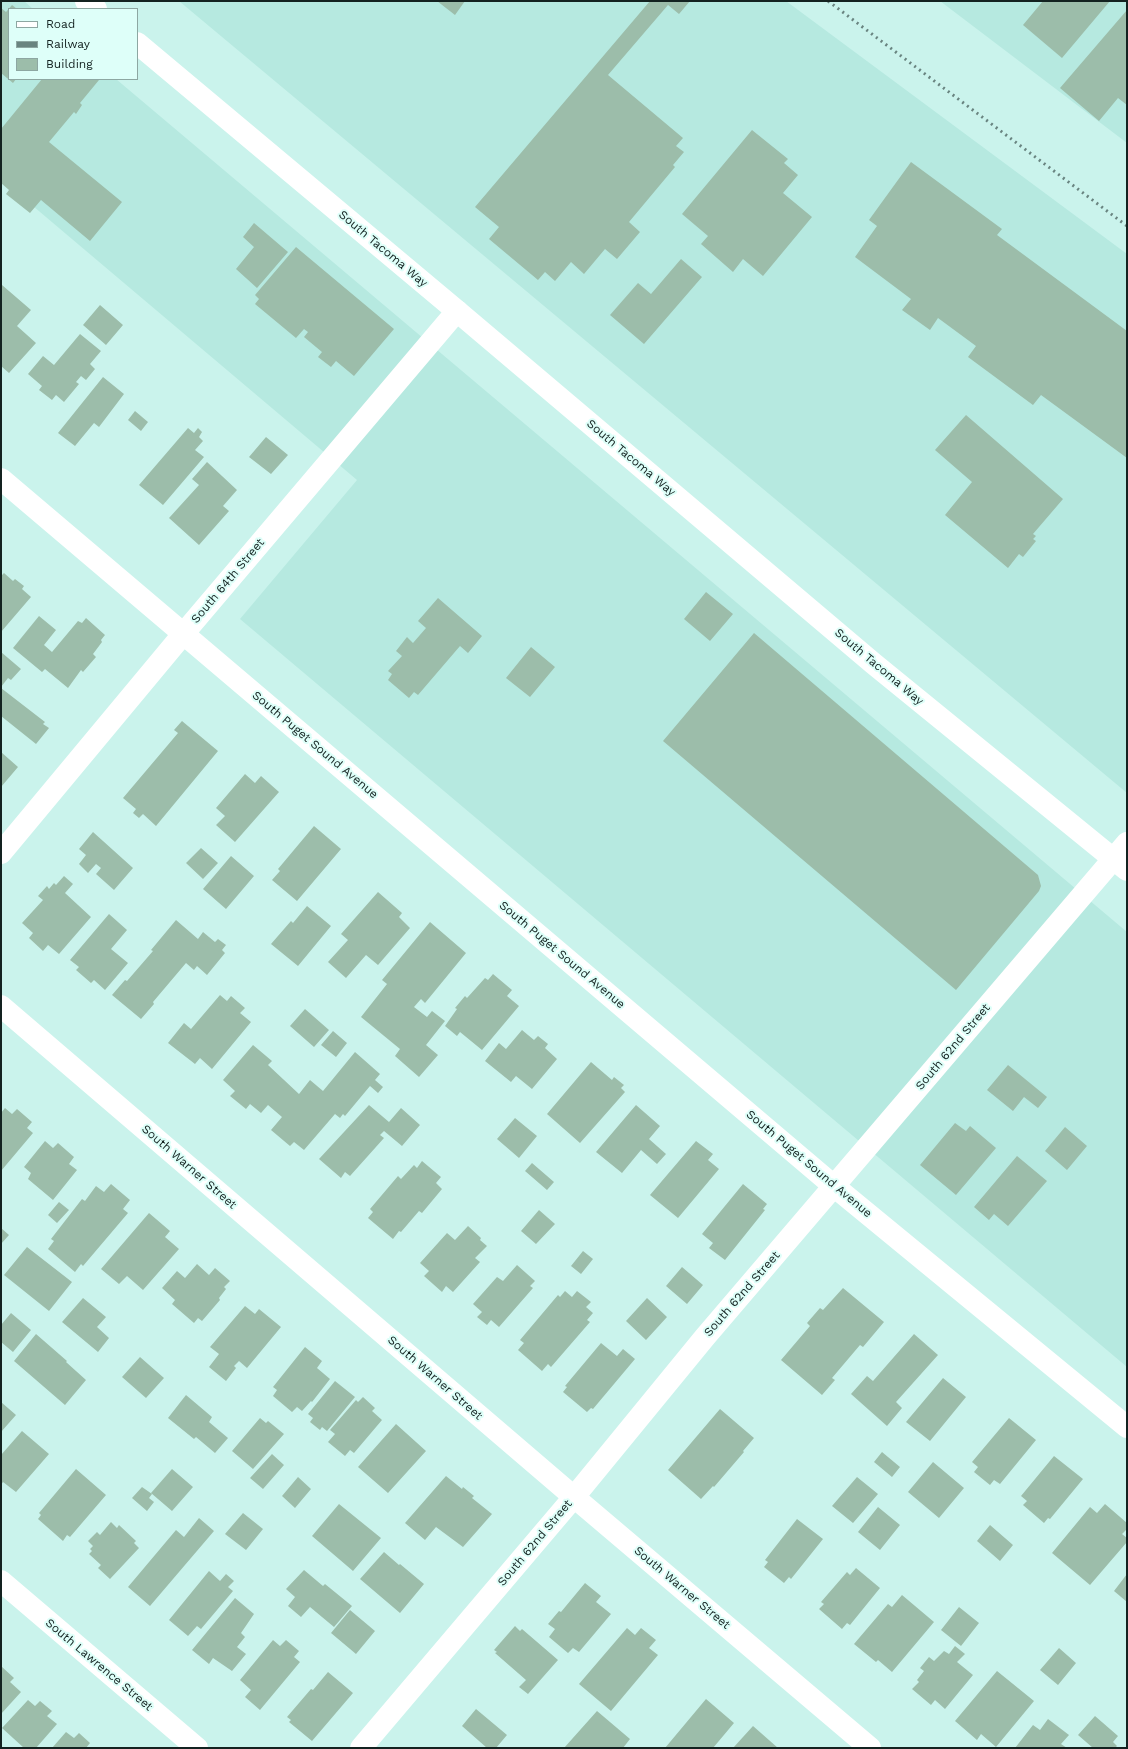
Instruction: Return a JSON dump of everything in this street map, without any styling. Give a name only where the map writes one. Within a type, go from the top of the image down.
[{"type":"street","points":[[86,1],[95,8]]},
{"type":"street","name":"South Tacoma Way","points":[[138,44],[457,311],[874,664],[1123,857]]},
{"type":"street","name":"South 64th Street","points":[[1,853],[184,633],[457,311]]},
{"type":"street","name":"South Puget Sound Avenue","points":[[1,479],[835,1187],[1127,1427]]},
{"type":"street","name":"South 62nd Street","points":[[361,1748],[574,1497],[705,1337],[1123,857]]},
{"type":"street","name":"South Warner Street","points":[[1,1006],[574,1497],[870,1748]]},
{"type":"street","name":"South Lawrence Street","points":[[1,1581],[197,1748]]},
{"type":"shaded area","points":[[1,1],[24,1],[32,8],[8,8],[8,80],[117,80],[1127,932],[1127,1367],[240,619],[357,480],[1,179]]},
{"type":"shaded area","points":[[179,1],[786,1],[1127,254],[1127,793]]},
{"type":"shaded area","points":[[940,1],[1127,1],[1127,143]]},
{"type":"building","points":[[437,1],[465,1],[455,15]]},
{"type":"building","points":[[650,1],[690,1],[679,14],[668,5],[608,75],[683,138],[676,146],[684,152],[673,165],[675,167],[629,222],[640,232],[617,259],[605,249],[584,274],[571,262],[555,281],[545,272],[538,280],[489,239],[499,227],[475,207]]},
{"type":"building","points":[[1043,1],[1110,1],[1062,58],[1023,25]]},
{"type":"building","points":[[1,8],[6,12],[8,10],[8,79],[1,73]]},
{"type":"building","points":[[1127,10],[1127,105],[1118,98],[1099,121],[1060,88]]},
{"type":"building","points":[[41,80],[99,80],[80,103],[82,105],[76,114],[74,112],[49,142],[122,202],[90,241],[41,200],[30,213],[6,194],[9,190],[1,183],[1,129]]},
{"type":"building","points":[[752,130],[788,159],[784,163],[798,175],[783,193],[812,217],[763,276],[743,259],[733,272],[701,244],[708,236],[682,214]]},
{"type":"building","points":[[911,162],[1002,229],[997,235],[1127,331],[1127,458],[1041,395],[1033,405],[968,357],[976,346],[938,318],[930,330],[902,310],[911,299],[855,257],[877,226],[869,220]]},
{"type":"building","points":[[254,223],[288,252],[257,288],[236,269],[254,247],[243,237]]},
{"type":"building","points":[[296,247],[394,329],[354,376],[336,361],[331,367],[318,357],[322,352],[304,337],[308,332],[304,329],[296,338],[255,304],[259,299],[255,295]]},
{"type":"building","points":[[681,259],[702,277],[644,344],[610,315],[638,283],[651,294]]},
{"type":"building","points":[[2,285],[31,310],[17,326],[36,343],[9,373],[1,366]]},
{"type":"building","points":[[100,305],[123,325],[106,345],[83,325]]},
{"type":"building","points":[[80,334],[101,351],[90,364],[95,369],[86,380],[81,376],[76,382],[79,384],[64,402],[56,395],[52,400],[39,390],[42,386],[28,374],[43,356],[54,365]]},
{"type":"building","points":[[103,377],[124,394],[99,427],[94,423],[75,446],[58,433]]},
{"type":"building","points":[[135,411],[148,422],[141,431],[128,420]]},
{"type":"building","points":[[966,415],[1063,499],[1033,534],[1036,536],[1033,539],[1036,541],[1023,557],[1019,554],[1008,568],[945,515],[972,482],[935,450]]},
{"type":"building","points":[[188,428],[194,433],[198,428],[202,432],[199,437],[203,441],[195,450],[204,457],[163,505],[139,485]]},
{"type":"building","points":[[266,437],[288,455],[271,474],[249,457]]},
{"type":"building","points":[[207,462],[237,490],[223,506],[229,511],[199,545],[169,518],[199,485],[192,479]]},
{"type":"building","points":[[4,573],[13,581],[15,579],[24,586],[22,589],[31,597],[1,632],[1,576]]},
{"type":"building","points":[[706,592],[733,614],[710,641],[684,619]]},
{"type":"building","points":[[438,598],[482,636],[468,653],[460,646],[418,695],[414,692],[409,698],[388,680],[392,674],[388,671],[402,656],[396,651],[407,637],[413,643],[426,628],[418,621]]},
{"type":"building","points":[[39,616],[56,630],[44,645],[52,652],[78,621],[82,623],[86,618],[105,635],[101,640],[102,642],[93,654],[96,657],[83,672],[81,670],[68,688],[45,669],[42,672],[13,648]]},
{"type":"building","points":[[754,633],[1038,875],[1041,886],[1039,891],[956,990],[663,741]]},
{"type":"building","points":[[531,647],[555,667],[530,697],[506,678]]},
{"type":"building","points":[[1,652],[21,669],[11,680],[8,678],[1,687]]},
{"type":"building","points":[[1,688],[45,722],[43,724],[49,728],[36,744],[1,716]]},
{"type":"building","points":[[182,721],[218,751],[156,826],[143,814],[139,818],[133,813],[136,809],[123,798],[178,733],[174,730]]},
{"type":"building","points":[[1,752],[18,767],[1,787]]},
{"type":"building","points":[[245,774],[255,783],[261,776],[279,792],[235,842],[216,825],[225,816],[216,808]]},
{"type":"building","points":[[314,826],[341,849],[297,901],[272,880],[280,871],[278,869]]},
{"type":"building","points":[[93,832],[133,868],[114,890],[96,874],[101,868],[96,864],[88,873],[79,864],[86,855],[79,849]]},
{"type":"building","points":[[201,848],[218,863],[203,879],[186,863]]},
{"type":"building","points":[[231,856],[254,876],[226,909],[203,889]]},
{"type":"building","points":[[64,876],[73,884],[65,893],[91,917],[59,954],[48,945],[43,951],[29,938],[33,933],[22,923],[43,900],[38,896],[47,886],[49,889],[54,883],[56,885]]},
{"type":"building","points":[[378,892],[402,913],[399,917],[410,928],[378,965],[366,955],[346,978],[328,962],[348,940],[341,934]]},
{"type":"building","points":[[307,906],[331,926],[298,966],[271,944],[291,921],[293,923]]},
{"type":"building","points":[[109,914],[127,930],[111,949],[128,963],[105,990],[94,980],[91,983],[76,970],[79,967],[70,960]]},
{"type":"building","points":[[176,920],[198,939],[203,932],[215,942],[218,939],[226,945],[222,950],[225,953],[207,975],[197,966],[194,970],[186,963],[153,1002],[154,1004],[141,1019],[112,995],[125,980],[127,981],[153,951],[151,950]]},
{"type":"building","points":[[430,922],[466,953],[425,1003],[421,999],[414,1007],[427,1017],[432,1011],[445,1021],[426,1045],[438,1055],[419,1077],[395,1056],[400,1049],[361,1017],[387,984],[382,980]]},
{"type":"building","points":[[493,974],[512,990],[507,996],[519,1006],[482,1050],[460,1032],[457,1036],[445,1026],[457,1009],[455,1008],[465,996],[467,998],[485,978],[488,980]]},
{"type":"building","points":[[220,995],[227,1001],[231,996],[245,1008],[240,1013],[251,1022],[212,1069],[200,1058],[195,1064],[168,1043],[184,1023],[191,1029]]},
{"type":"building","points":[[305,1009],[329,1030],[314,1047],[290,1026]]},
{"type":"building","points":[[522,1030],[534,1040],[538,1036],[548,1044],[545,1048],[557,1059],[532,1089],[516,1076],[511,1082],[485,1061],[499,1043],[506,1049]]},
{"type":"building","points":[[333,1031],[347,1043],[336,1057],[321,1045]]},
{"type":"building","points":[[253,1045],[272,1061],[268,1065],[299,1094],[310,1080],[323,1091],[355,1052],[380,1074],[375,1080],[383,1087],[378,1093],[370,1086],[345,1116],[343,1114],[340,1118],[335,1114],[304,1150],[294,1142],[290,1146],[271,1130],[282,1117],[268,1105],[261,1113],[250,1104],[246,1109],[230,1096],[235,1091],[223,1080]]},
{"type":"building","points":[[591,1062],[612,1080],[614,1077],[624,1085],[621,1088],[625,1092],[580,1143],[547,1114]]},
{"type":"building","points":[[1008,1065],[1047,1097],[1038,1108],[1024,1097],[1013,1111],[987,1090]]},
{"type":"building","points":[[369,1105],[389,1122],[401,1108],[420,1125],[402,1146],[384,1131],[380,1135],[384,1138],[350,1176],[345,1172],[341,1178],[319,1159]]},
{"type":"building","points":[[636,1105],[660,1126],[649,1139],[666,1154],[657,1164],[641,1150],[622,1173],[596,1152]]},
{"type":"building","points":[[5,1108],[12,1114],[17,1109],[32,1122],[27,1128],[33,1133],[1,1171],[1,1113]]},
{"type":"building","points":[[515,1118],[537,1136],[519,1158],[497,1139]]},
{"type":"building","points":[[955,1123],[966,1131],[970,1126],[996,1148],[956,1195],[920,1165]]},
{"type":"building","points":[[1065,1127],[1087,1146],[1067,1170],[1045,1151]]},
{"type":"building","points":[[45,1141],[53,1148],[58,1143],[74,1157],[69,1164],[77,1170],[53,1200],[28,1179],[31,1173],[24,1167]]},
{"type":"building","points":[[696,1141],[713,1154],[708,1160],[719,1169],[678,1218],[650,1195]]},
{"type":"building","points":[[1017,1156],[1047,1181],[1008,1226],[994,1214],[989,1220],[974,1207]]},
{"type":"building","points":[[422,1161],[441,1177],[436,1183],[442,1189],[422,1213],[419,1211],[393,1239],[368,1218],[373,1212],[370,1209],[398,1176],[401,1179],[414,1165],[417,1168]]},
{"type":"building","points":[[532,1163],[554,1182],[547,1190],[525,1171]]},
{"type":"building","points":[[111,1184],[130,1200],[123,1209],[128,1213],[83,1266],[81,1264],[75,1272],[48,1249],[54,1241],[51,1239],[82,1199],[85,1201],[96,1186],[104,1192]]},
{"type":"building","points":[[743,1184],[767,1204],[763,1209],[765,1210],[725,1260],[709,1248],[713,1243],[702,1234]]},
{"type":"building","points":[[59,1202],[69,1210],[57,1223],[48,1215]]},
{"type":"building","points":[[539,1210],[555,1224],[536,1244],[521,1231]]},
{"type":"building","points":[[149,1213],[170,1231],[165,1237],[179,1249],[143,1290],[127,1276],[119,1284],[101,1269]]},
{"type":"building","points":[[468,1226],[487,1246],[475,1258],[480,1262],[453,1292],[446,1286],[442,1292],[424,1276],[429,1271],[420,1263],[447,1233],[455,1240]]},
{"type":"building","points":[[1,1228],[9,1235],[1,1244]]},
{"type":"building","points":[[27,1247],[72,1282],[49,1311],[4,1275]]},
{"type":"building","points":[[583,1251],[593,1259],[581,1274],[571,1266]]},
{"type":"building","points":[[197,1264],[209,1275],[215,1268],[230,1281],[224,1287],[226,1289],[219,1298],[220,1300],[202,1321],[198,1318],[194,1323],[172,1304],[175,1300],[162,1288],[177,1271],[185,1278]]},
{"type":"building","points":[[517,1265],[535,1281],[530,1286],[533,1288],[499,1327],[491,1320],[487,1325],[477,1317],[482,1312],[473,1304],[497,1277],[503,1281]]},
{"type":"building","points":[[682,1267],[703,1285],[687,1304],[666,1286]]},
{"type":"building","points":[[843,1288],[884,1322],[863,1347],[860,1345],[832,1378],[835,1380],[822,1395],[781,1360],[810,1326],[807,1323],[820,1308],[823,1310]]},
{"type":"building","points":[[565,1291],[572,1297],[577,1291],[591,1302],[586,1307],[593,1313],[587,1320],[590,1322],[551,1367],[548,1364],[542,1371],[518,1350],[524,1343],[520,1340],[558,1295],[560,1297]]},
{"type":"building","points":[[83,1298],[106,1317],[97,1327],[109,1338],[98,1352],[62,1322]]},
{"type":"building","points":[[647,1298],[667,1317],[646,1340],[626,1321]]},
{"type":"building","points":[[245,1306],[255,1314],[259,1309],[281,1327],[247,1368],[239,1361],[234,1366],[236,1368],[226,1381],[209,1367],[219,1354],[210,1347]]},
{"type":"building","points":[[11,1313],[31,1330],[13,1352],[1,1342],[1,1325]]},
{"type":"building","points":[[36,1334],[86,1380],[65,1405],[14,1361]]},
{"type":"building","points":[[914,1334],[938,1355],[896,1402],[902,1408],[887,1426],[851,1394],[867,1376],[873,1381]]},
{"type":"building","points":[[601,1343],[617,1356],[623,1349],[635,1359],[593,1409],[591,1408],[587,1412],[563,1392],[567,1387],[565,1386]]},
{"type":"building","points":[[305,1347],[322,1361],[317,1368],[330,1379],[312,1402],[311,1401],[302,1411],[297,1407],[292,1412],[273,1396],[277,1390],[273,1387]]},
{"type":"building","points":[[140,1357],[164,1378],[146,1398],[122,1377]]},
{"type":"building","points":[[943,1378],[966,1397],[930,1441],[906,1422]]},
{"type":"building","points":[[335,1381],[355,1397],[327,1431],[322,1427],[320,1430],[310,1422],[313,1418],[308,1414]]},
{"type":"building","points":[[186,1395],[212,1417],[209,1422],[228,1438],[215,1453],[196,1437],[194,1439],[168,1418]]},
{"type":"building","points":[[363,1397],[375,1408],[372,1411],[382,1420],[354,1453],[350,1450],[345,1456],[328,1442],[335,1434],[330,1430],[356,1400],[358,1402]]},
{"type":"building","points":[[1,1402],[16,1415],[1,1432]]},
{"type":"building","points":[[720,1409],[754,1438],[714,1487],[713,1486],[701,1499],[668,1470]]},
{"type":"building","points":[[260,1418],[266,1423],[268,1421],[284,1434],[253,1469],[232,1451]]},
{"type":"building","points":[[1009,1418],[1036,1440],[1000,1484],[994,1480],[990,1485],[974,1472],[978,1467],[972,1462]]},
{"type":"building","points":[[396,1424],[426,1451],[388,1493],[358,1467]]},
{"type":"building","points":[[22,1431],[49,1454],[16,1492],[3,1482],[1,1485],[1,1455]]},
{"type":"building","points":[[882,1452],[900,1467],[892,1477],[874,1462]]},
{"type":"building","points":[[272,1454],[284,1465],[263,1489],[250,1478]]},
{"type":"building","points":[[1054,1456],[1083,1479],[1050,1519],[1048,1518],[1044,1523],[1023,1505],[1027,1501],[1021,1496]]},
{"type":"building","points":[[933,1462],[964,1488],[939,1518],[908,1492]]},
{"type":"building","points":[[76,1469],[106,1495],[70,1537],[67,1535],[63,1541],[38,1519],[41,1515],[39,1513]]},
{"type":"building","points":[[172,1469],[193,1487],[172,1511],[151,1493]]},
{"type":"building","points":[[446,1476],[462,1489],[463,1487],[474,1496],[472,1498],[492,1514],[463,1547],[436,1527],[425,1540],[405,1523]]},
{"type":"building","points":[[298,1477],[311,1489],[295,1508],[282,1496]]},
{"type":"building","points":[[857,1477],[878,1494],[853,1523],[832,1506]]},
{"type":"building","points":[[142,1487],[152,1494],[149,1498],[154,1502],[147,1511],[132,1498]]},
{"type":"building","points":[[339,1504],[381,1538],[353,1571],[312,1536]]},
{"type":"building","points":[[1105,1504],[1127,1523],[1127,1529],[1122,1534],[1127,1538],[1127,1542],[1090,1585],[1052,1553],[1090,1507],[1097,1513]]},
{"type":"building","points":[[878,1507],[900,1525],[880,1550],[858,1532]]},
{"type":"building","points":[[243,1513],[263,1529],[246,1550],[225,1534]]},
{"type":"building","points":[[199,1518],[214,1531],[150,1606],[128,1587],[176,1530],[184,1537]]},
{"type":"building","points":[[797,1519],[823,1539],[791,1579],[789,1577],[784,1583],[764,1567],[768,1562],[765,1560]]},
{"type":"building","points":[[111,1522],[117,1528],[119,1525],[136,1541],[134,1543],[139,1548],[110,1579],[98,1568],[101,1565],[89,1554],[92,1551],[90,1549],[93,1546],[88,1541],[97,1532],[100,1535]]},
{"type":"building","points":[[990,1525],[1013,1545],[1000,1561],[977,1541]]},
{"type":"building","points":[[384,1552],[424,1584],[400,1613],[360,1579]]},
{"type":"building","points":[[856,1568],[880,1588],[850,1625],[847,1623],[842,1629],[819,1609],[824,1604],[821,1602],[847,1572],[850,1575]]},
{"type":"building","points":[[304,1570],[323,1586],[325,1584],[352,1606],[334,1627],[310,1607],[301,1617],[288,1606],[295,1597],[286,1589]]},
{"type":"building","points":[[209,1571],[220,1581],[226,1574],[234,1581],[228,1587],[233,1591],[201,1629],[197,1626],[188,1636],[169,1620]]},
{"type":"building","points":[[1127,1574],[1127,1602],[1114,1591]]},
{"type":"building","points":[[585,1583],[601,1596],[596,1602],[611,1614],[579,1652],[573,1648],[568,1653],[549,1637],[555,1629],[548,1624],[559,1611],[561,1612]]},
{"type":"building","points":[[902,1595],[934,1622],[892,1672],[878,1660],[876,1662],[854,1644],[888,1604],[892,1607]]},
{"type":"building","points":[[235,1598],[254,1614],[241,1633],[245,1637],[237,1647],[246,1654],[232,1671],[213,1658],[209,1664],[192,1650]]},
{"type":"building","points":[[959,1607],[979,1623],[961,1646],[941,1630]]},
{"type":"building","points":[[350,1610],[375,1631],[356,1654],[331,1633]]},
{"type":"building","points":[[515,1626],[520,1631],[522,1629],[558,1660],[528,1694],[519,1687],[526,1680],[495,1653],[497,1652],[494,1650]]},
{"type":"building","points":[[627,1628],[635,1635],[641,1628],[656,1640],[649,1648],[658,1655],[611,1711],[579,1684]]},
{"type":"building","points":[[273,1640],[280,1646],[286,1640],[299,1651],[294,1657],[300,1662],[260,1710],[245,1697],[251,1690],[240,1680]]},
{"type":"building","points":[[955,1646],[965,1654],[957,1662],[973,1675],[945,1709],[935,1700],[931,1705],[912,1689],[919,1682],[917,1680],[924,1671],[920,1668],[929,1657],[934,1661],[944,1651],[949,1654]]},
{"type":"building","points":[[1059,1648],[1076,1663],[1058,1685],[1040,1670]]},
{"type":"building","points":[[1,1666],[14,1678],[10,1682],[21,1692],[1,1714]]},
{"type":"building","points":[[997,1671],[1034,1701],[996,1747],[981,1734],[977,1740],[955,1721]]},
{"type":"building","points":[[328,1672],[353,1693],[312,1741],[289,1722],[291,1720],[287,1717]]},
{"type":"building","points":[[706,1699],[734,1723],[713,1748],[665,1748]]},
{"type":"building","points":[[28,1700],[35,1706],[40,1701],[52,1711],[47,1716],[57,1724],[36,1748],[24,1748],[2,1728]]},
{"type":"building","points":[[476,1709],[507,1735],[496,1748],[487,1748],[462,1726]]},
{"type":"building","points":[[597,1711],[630,1739],[623,1748],[564,1748]]},
{"type":"building","points":[[1095,1716],[1118,1736],[1113,1742],[1117,1746],[1115,1748],[1093,1748],[1078,1735]]},
{"type":"building","points":[[1048,1719],[1069,1735],[1061,1744],[1067,1748],[1015,1748],[1033,1725],[1040,1730]]},
{"type":"building","points":[[753,1726],[778,1748],[733,1748]]},
{"type":"building","points":[[66,1732],[74,1738],[79,1733],[90,1743],[86,1748],[52,1748]]},
{"type":"railway","points":[[828,1],[1127,226]]}]
